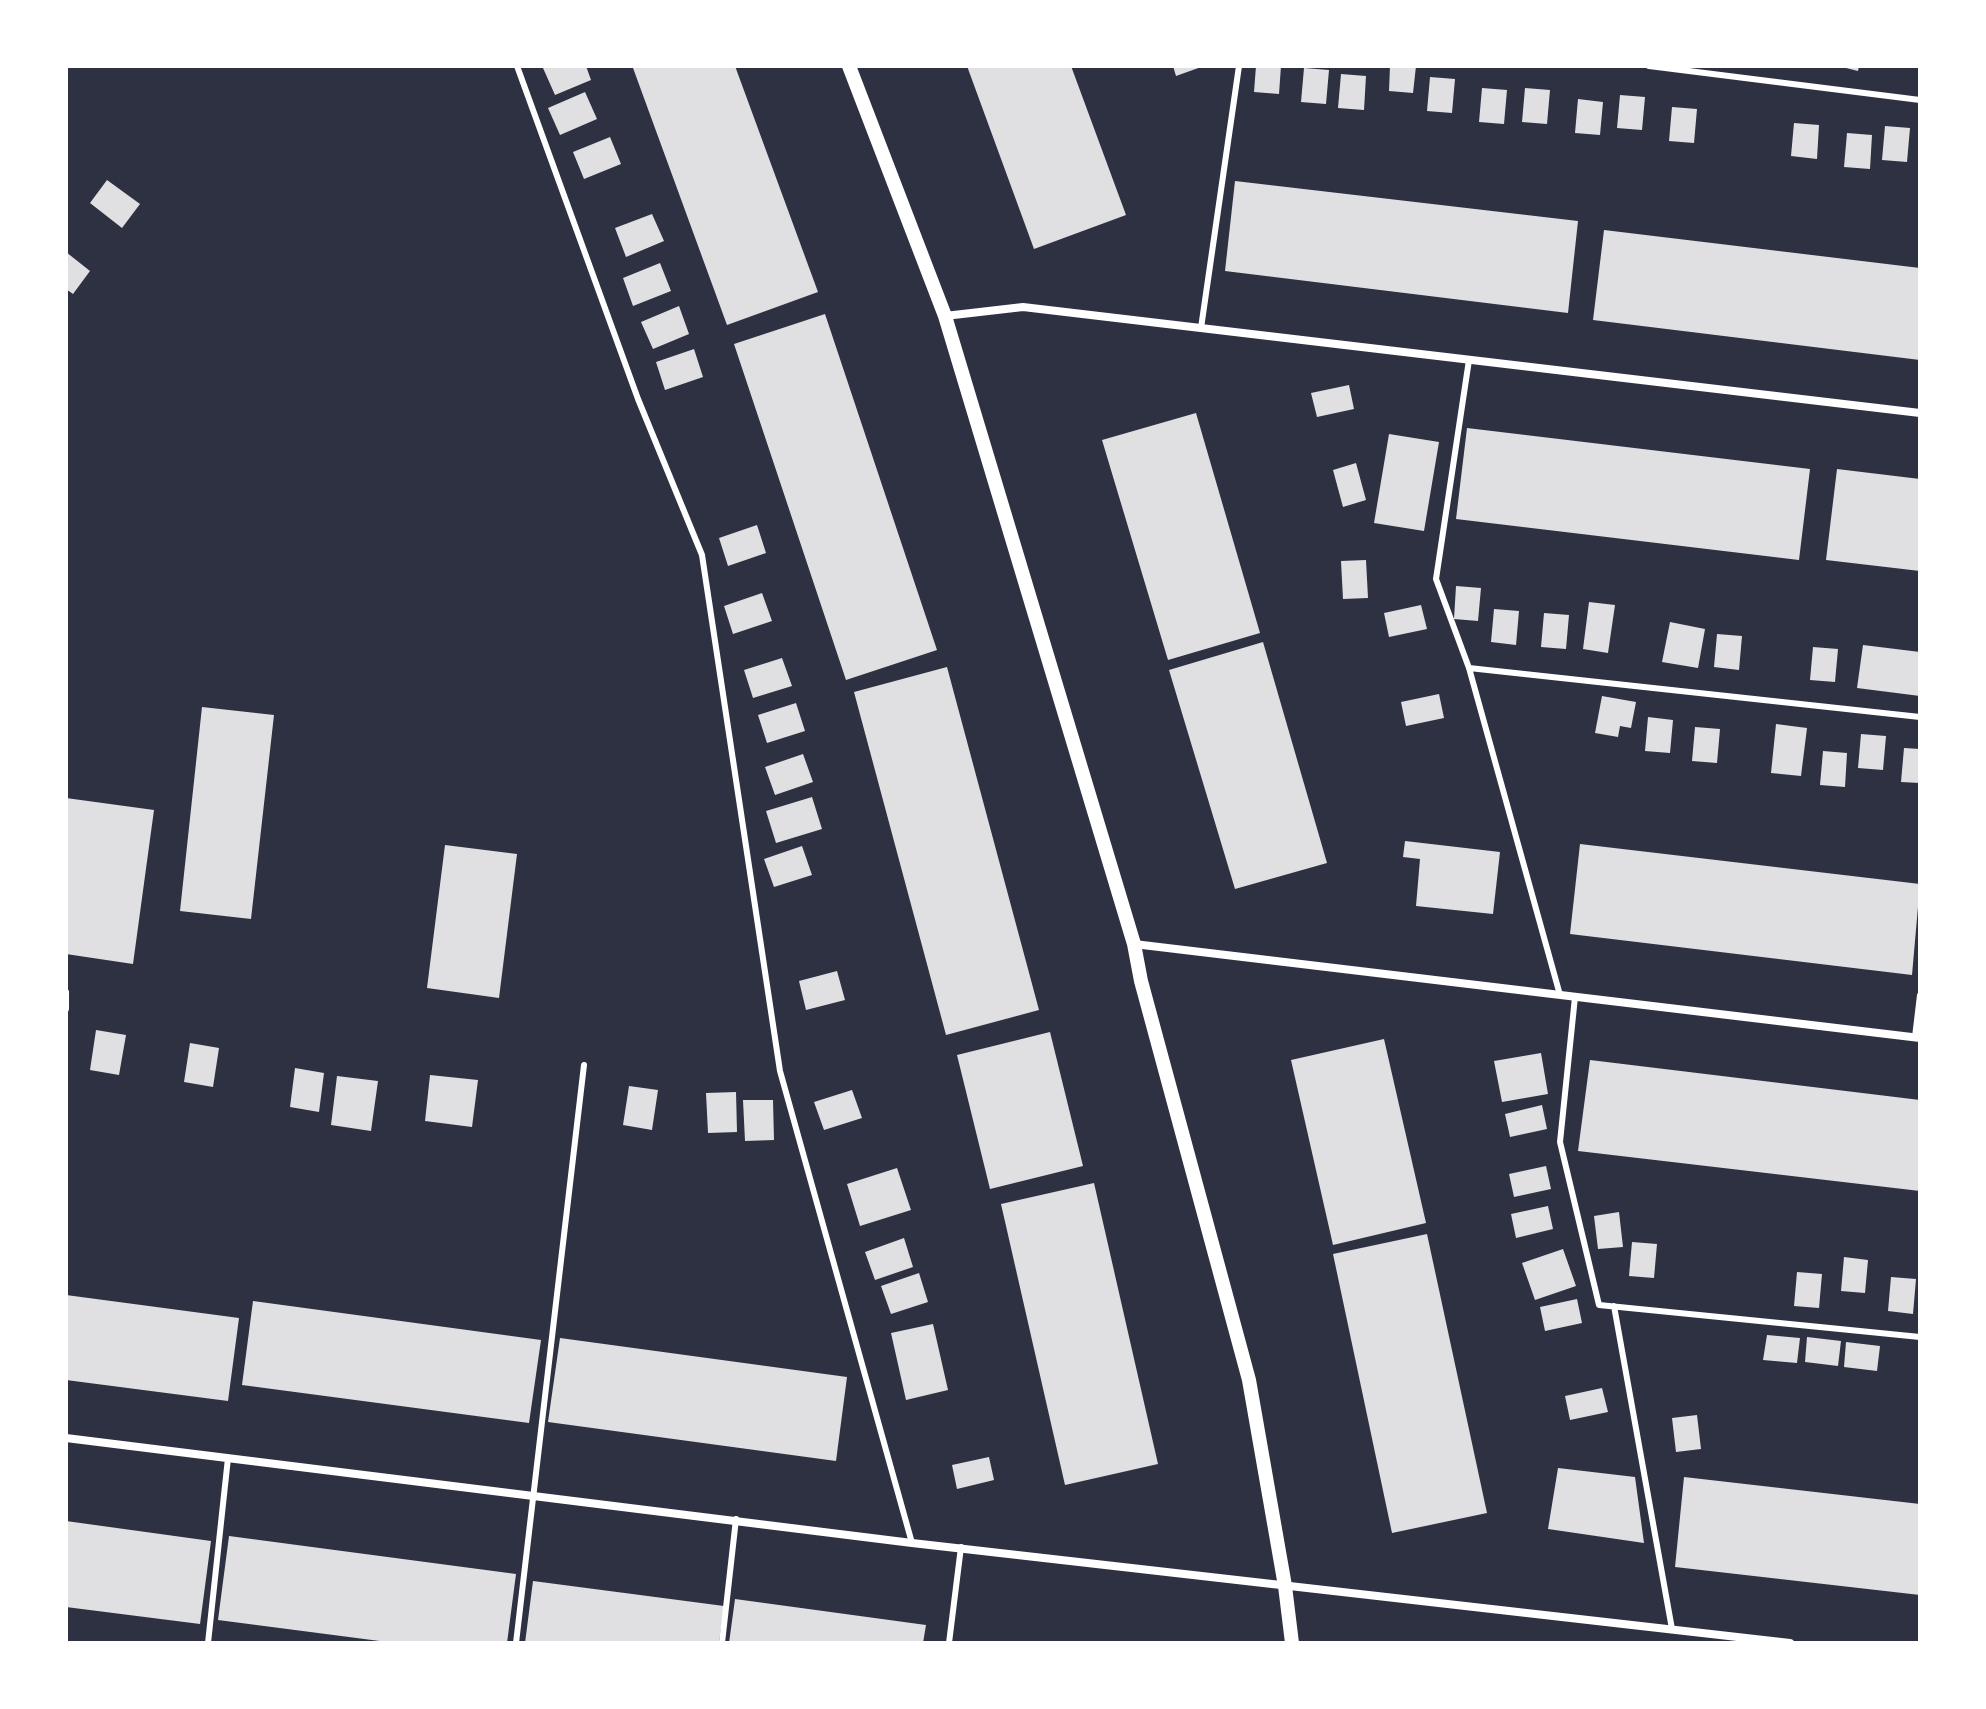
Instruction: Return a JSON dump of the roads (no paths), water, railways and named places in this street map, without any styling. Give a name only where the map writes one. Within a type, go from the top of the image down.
[{"type":"street","points":[[849,66],[945,316],[1134,944],[1141,981],[1249,1380],[1292,1643]]},
{"type":"street","points":[[945,316],[1023,307],[1920,413]]},
{"type":"street","points":[[1134,944],[1917,1038]]},
{"type":"street","points":[[66,1438],[912,1543],[1672,1629],[1715,1638],[1790,1643]]},
{"type":"lane","points":[[517,66],[638,399],[702,555],[780,1071],[912,1543]]},
{"type":"lane","points":[[1201,328],[1239,66]]},
{"type":"lane","points":[[1649,66],[1920,100]]},
{"type":"lane","points":[[1469,360],[1436,579],[1469,668],[1560,995]]},
{"type":"lane","points":[[1469,668],[1920,717]]},
{"type":"lane","points":[[66,992],[66,1009]]},
{"type":"lane","points":[[1917,1038],[1920,995]]},
{"type":"lane","points":[[1575,997],[1560,1142],[1599,1305],[1920,1337]]},
{"type":"lane","points":[[516,1643],[584,1065]]},
{"type":"lane","points":[[1614,1306],[1672,1629]]},
{"type":"lane","points":[[208,1643],[228,1458]]},
{"type":"lane","points":[[722,1643],[736,1519]]},
{"type":"lane","points":[[949,1643],[961,1547]]}]
